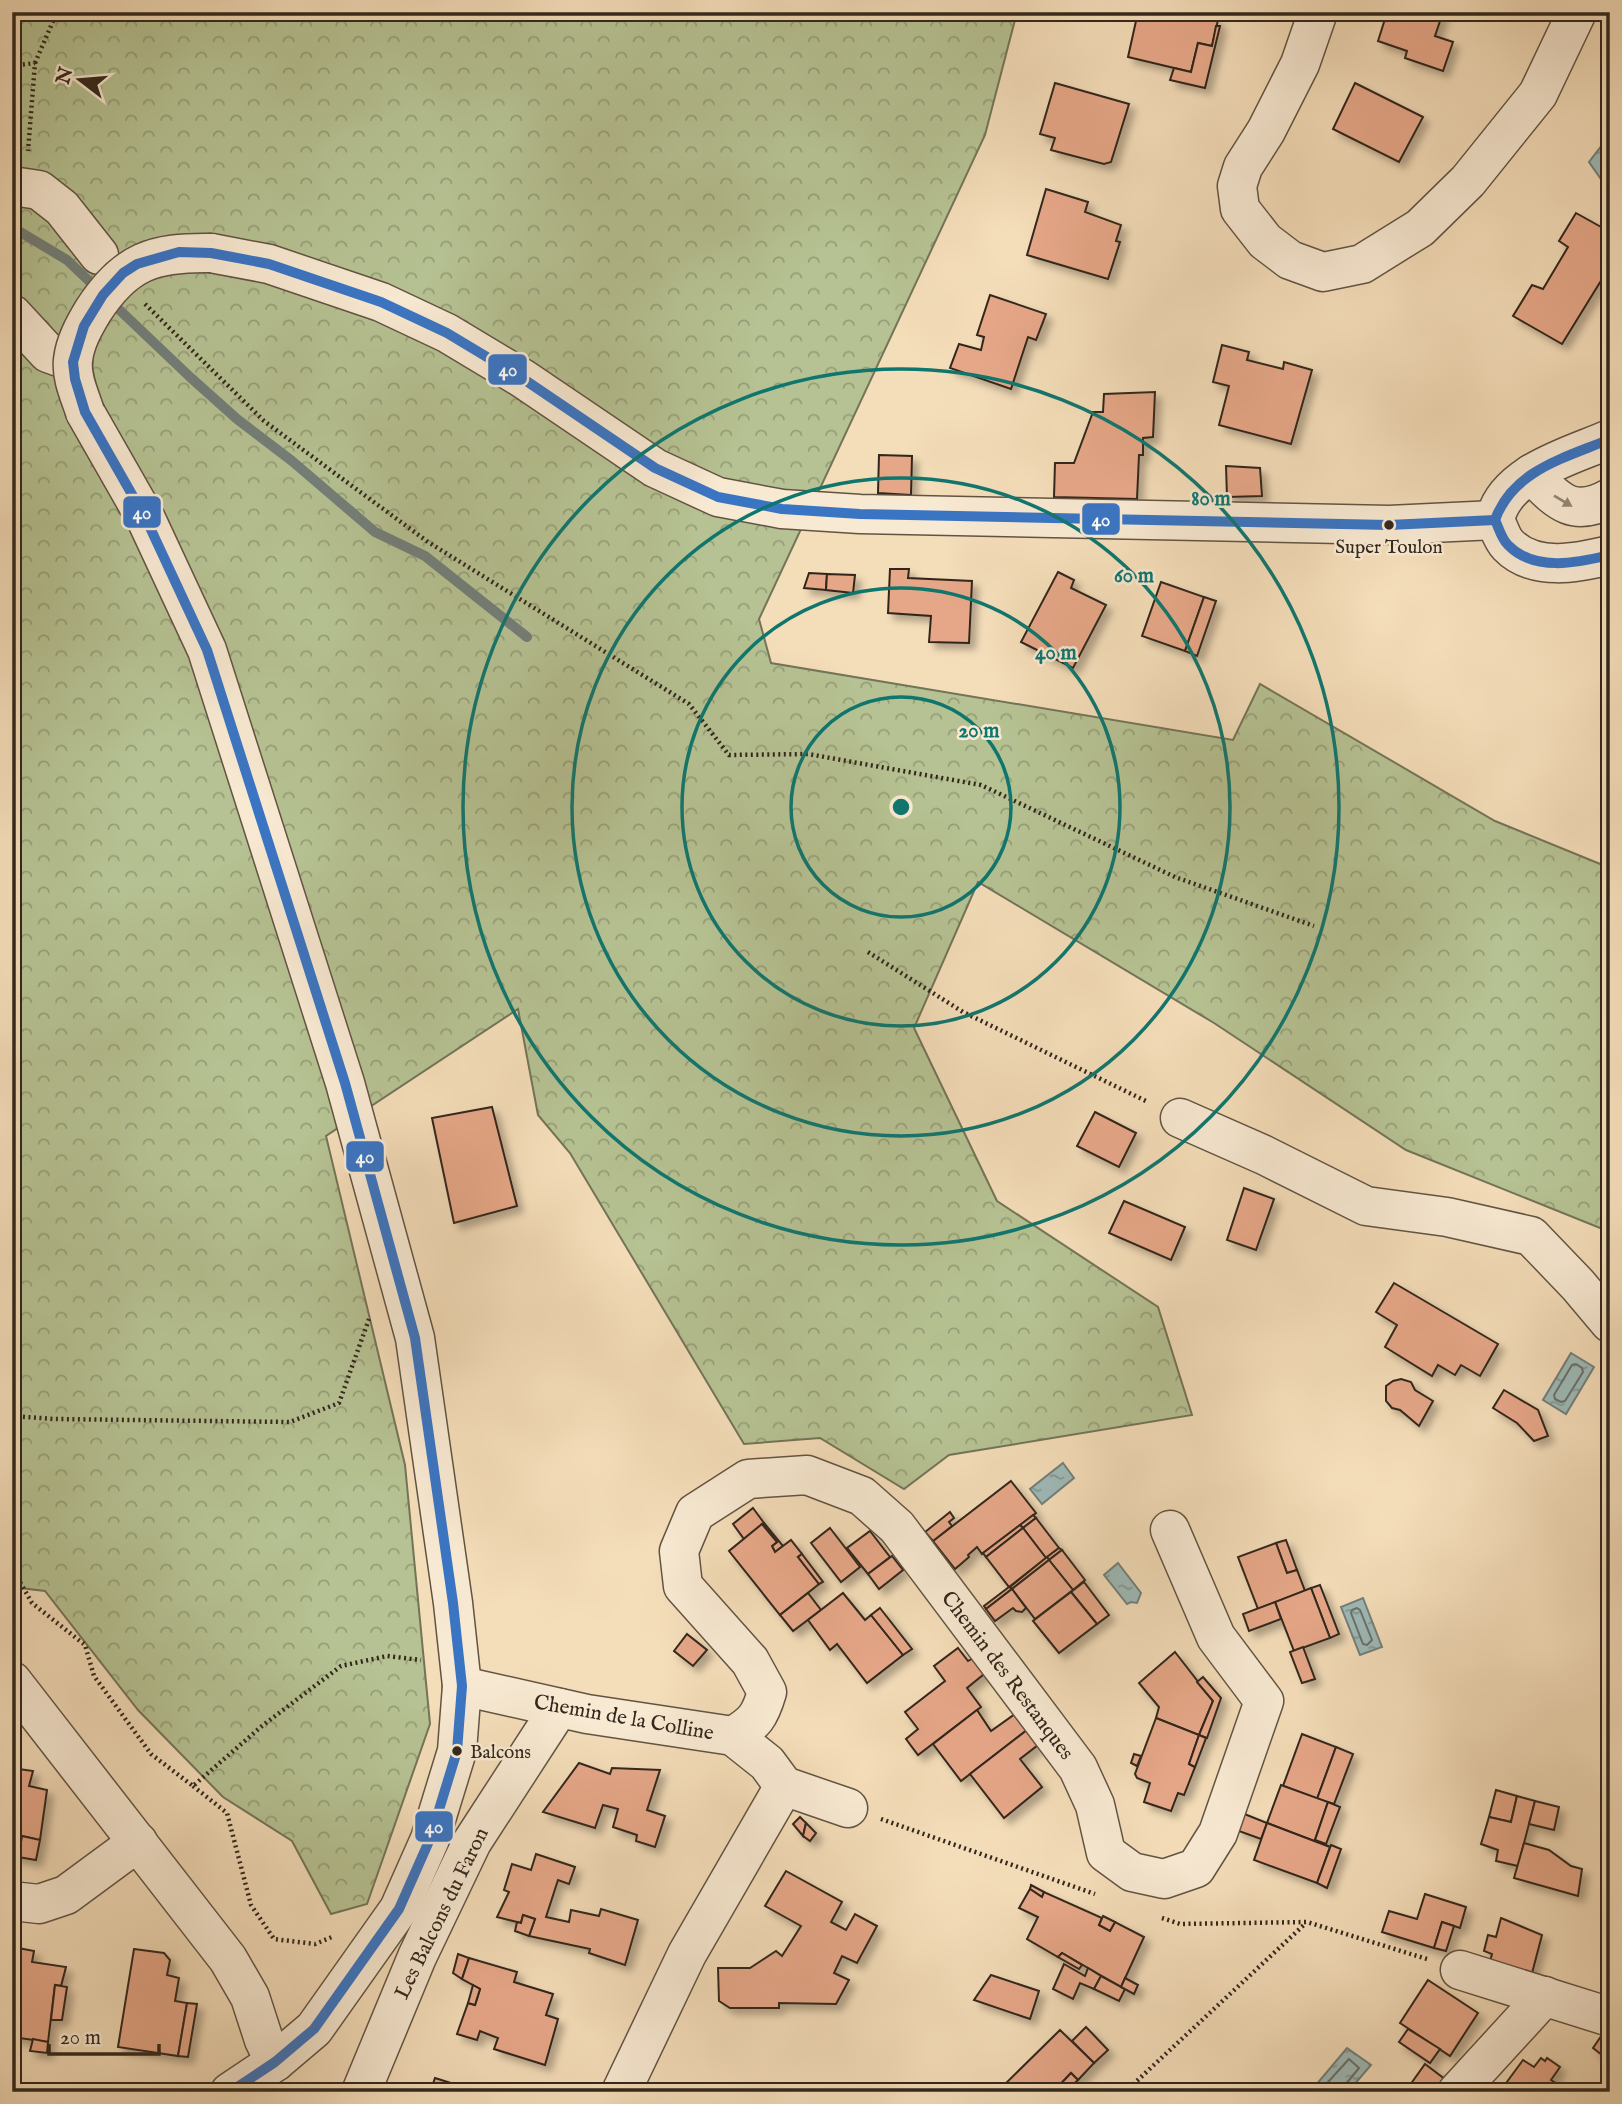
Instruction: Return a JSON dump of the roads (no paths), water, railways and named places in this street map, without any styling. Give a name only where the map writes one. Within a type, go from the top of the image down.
[{"type":"street","points":[[1318,12],[1300,64],[1266,131],[1243,167],[1237,186],[1240,209],[1265,241],[1290,260],[1323,272],[1362,264],[1420,228],[1468,181],[1538,94],[1577,12]]},
{"type":"street","points":[[17,186],[39,190],[62,208],[99,255]]},
{"type":"street","points":[[230,2092],[275,2062],[314,2029],[399,1909],[430,1839],[457,1751],[462,1686],[415,1338],[345,1083],[207,650],[145,519],[85,412],[75,379],[73,362],[84,326],[103,295],[123,273],[137,264],[179,252],[211,253],[269,264],[381,303],[447,332],[522,378],[655,468],[718,497],[782,509],[860,514],[1389,525],[1495,520]]},
{"type":"street","points":[[12,314],[48,353],[73,362]]},
{"type":"street","points":[[1610,439],[1531,474],[1507,494],[1497,508],[1495,520],[1506,544],[1535,561],[1553,564],[1610,555]]},
{"type":"street","points":[[1531,474],[1558,501],[1575,508],[1610,498]]},
{"type":"street","points":[[1180,1118],[1264,1155],[1366,1206],[1447,1217],[1531,1236],[1578,1284],[1610,1324]]},
{"type":"street","name":"Chemin des Restanques","points":[[733,1736],[752,1725],[762,1710],[768,1692],[750,1661],[683,1586],[679,1551],[695,1513],[748,1479],[807,1475],[862,1496],[897,1527],[1078,1768],[1095,1805],[1106,1853],[1132,1872],[1164,1879],[1196,1868],[1218,1833],[1264,1701],[1216,1636],[1170,1530]]},
{"type":"street","points":[[12,1681],[228,1959],[250,1997],[264,2040],[275,2062]]},
{"type":"street","name":"Chemin de la Colline","points":[[462,1686],[587,1714],[733,1736],[766,1763],[784,1786]]},
{"type":"street","name":"Les Balcons du Faron","points":[[361,2092],[417,1957],[472,1842],[559,1708]]},
{"type":"street","points":[[621,2092],[687,1954],[784,1786],[848,1808]]},
{"type":"street","points":[[12,1901],[40,1904],[66,1895],[138,1842]]},
{"type":"street","points":[[382,1934],[417,1957]]},
{"type":"street","points":[[1460,1970],[1610,2017]]},
{"type":"street","points":[[1457,2092],[1545,1996]]},
{"type":"water","points":[[1606,140],[1610,141],[1610,192],[1589,162]]},
{"type":"water","points":[[1571,1353],[1594,1367],[1566,1414],[1543,1400]]},
{"type":"water","points":[[1063,1463],[1074,1478],[1042,1504],[1030,1489]]},
{"type":"water","points":[[1118,1563],[1141,1593],[1137,1603],[1127,1604],[1104,1575]]},
{"type":"water","points":[[1363,1598],[1382,1647],[1360,1655],[1341,1607]]},
{"type":"water","points":[[1347,2048],[1371,2065],[1348,2092],[1310,2092]]},
{"type":"waterway","points":[[12,227],[67,260],[237,419],[292,461],[375,532],[425,556],[527,637]]},
{"type":"place","name":"Super Toulon","points":[[1389,525]]},
{"type":"place","name":"Balcons","points":[[457,1751]]}]
